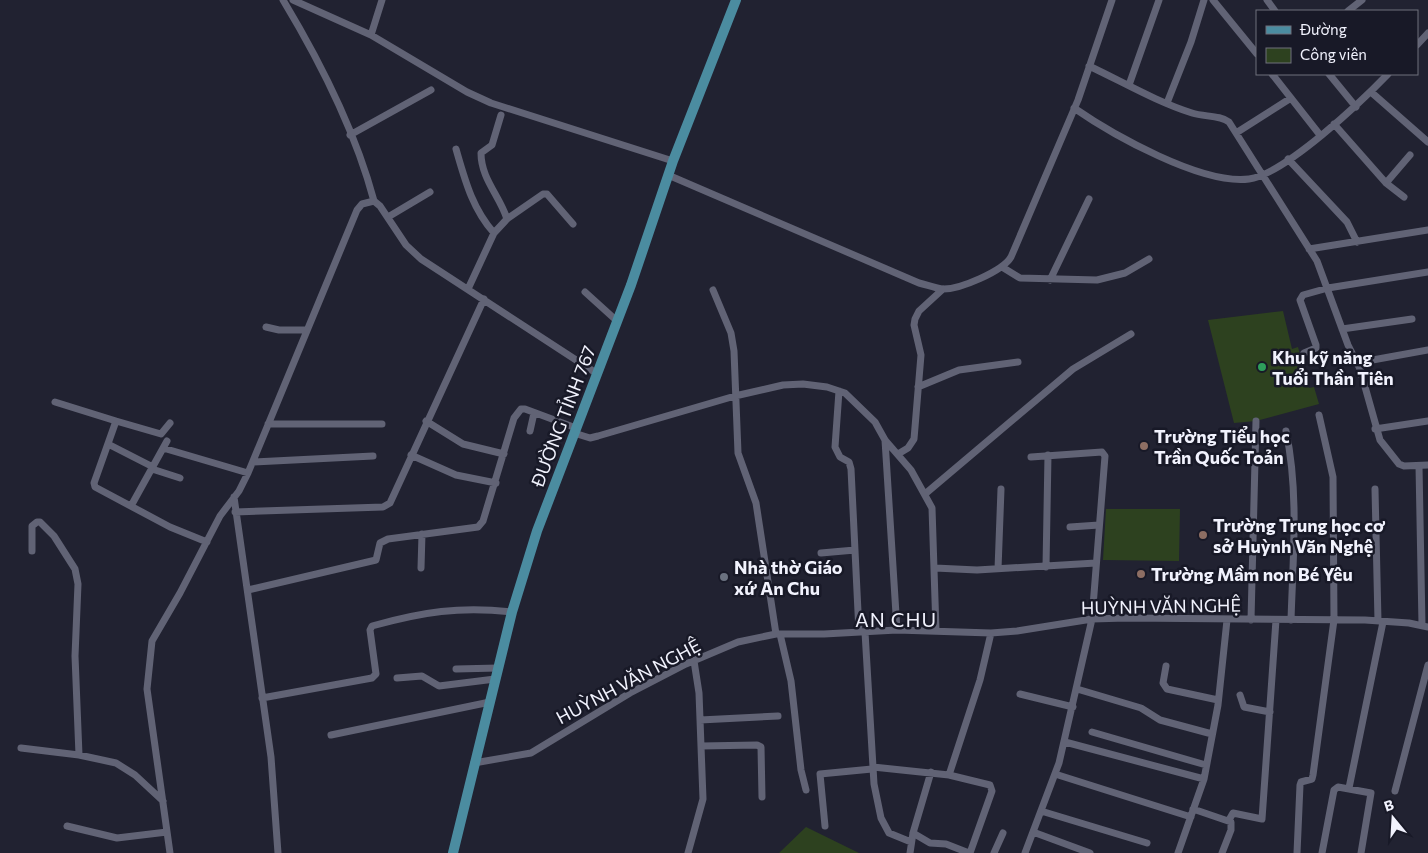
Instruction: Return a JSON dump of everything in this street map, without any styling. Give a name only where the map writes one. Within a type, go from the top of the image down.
[{"type":"main road","name":"ĐƯỜNG TỈNH 767","points":[[453,853],[512,612],[537,531],[617,321],[673,161],[736,0]]},
{"type":"street","points":[[283,0],[310,45],[333,91],[374,201],[388,217],[406,245],[421,260],[468,288],[596,373]]},
{"type":"street","points":[[292,0],[371,35],[467,92],[491,103],[673,161]]},
{"type":"street","points":[[371,35],[382,0]]},
{"type":"street","points":[[668,175],[919,283],[943,289],[960,286],[1002,267],[1011,257],[1074,108],[1112,0]]},
{"type":"street","points":[[1129,85],[1159,0]]},
{"type":"street","points":[[1167,103],[1191,42],[1204,0]]},
{"type":"street","points":[[1213,0],[1256,53]]},
{"type":"street","points":[[1349,10],[1362,0]]},
{"type":"street","points":[[1418,44],[1428,34]]},
{"type":"street","points":[[1089,66],[1167,103],[1204,117],[1226,119],[1310,249],[1328,288],[1342,329],[1364,380],[1375,429],[1380,440],[1395,461],[1404,466],[1428,465]]},
{"type":"street","points":[[1273,75],[1320,135]]},
{"type":"street","points":[[1330,75],[1356,106]]},
{"type":"street","points":[[1074,108],[1112,133],[1193,171],[1233,179],[1249,179],[1263,175],[1320,135],[1356,106],[1387,75]]},
{"type":"street","points":[[350,135],[431,90]]},
{"type":"street","points":[[1371,92],[1428,142]]},
{"type":"street","points":[[1236,133],[1292,98]]},
{"type":"street","points":[[501,115],[492,145],[481,153],[481,159],[486,178],[502,205],[507,219]]},
{"type":"street","points":[[1334,124],[1386,183],[1404,197]]},
{"type":"street","points":[[456,149],[470,197],[481,217],[494,233]]},
{"type":"street","points":[[1386,183],[1410,155]]},
{"type":"street","points":[[1288,159],[1347,222],[1357,242]]},
{"type":"street","points":[[388,217],[430,192]]},
{"type":"street","points":[[468,288],[494,233],[507,219],[545,193],[573,224]]},
{"type":"street","points":[[1050,280],[1089,199]]},
{"type":"street","points":[[170,853],[147,689],[152,641],[220,516],[248,473],[357,210],[362,204],[374,201]]},
{"type":"street","points":[[1310,249],[1428,230]]},
{"type":"street","points":[[1002,267],[1020,278],[1100,280],[1128,271],[1148,259]]},
{"type":"street","points":[[1304,353],[1316,348],[1316,345],[1300,297],[1328,288],[1428,272]]},
{"type":"street","points":[[898,454],[908,448],[914,439],[921,355],[914,325],[915,319],[919,311],[943,289]]},
{"type":"street","points":[[713,290],[731,334],[734,351],[738,453],[756,503],[778,634],[792,682],[801,770],[806,790]]},
{"type":"street","points":[[585,292],[617,321]]},
{"type":"street","points":[[235,512],[383,507],[390,503],[426,421],[484,299]]},
{"type":"street","points":[[1342,329],[1412,319]]},
{"type":"street","points":[[266,326],[279,330],[306,330]]},
{"type":"street","points":[[925,494],[1073,369],[1131,334]]},
{"type":"street","points":[[1356,363],[1428,350]]},
{"type":"street","points":[[918,387],[960,370],[1018,362]]},
{"type":"street","points":[[248,590],[362,565],[376,560],[380,543],[384,541],[481,526],[496,483],[514,418],[518,412],[525,409],[590,438],[735,396],[783,385],[796,384],[827,387],[855,401],[867,413],[885,440],[898,454],[925,494],[933,513],[936,630]]},
{"type":"street","points":[[838,391],[835,447],[840,456],[849,462],[872,768],[878,807],[884,826],[894,836],[911,842]]},
{"type":"street","points":[[56,402],[161,434],[170,423]]},
{"type":"street","points":[[530,430],[534,413]]},
{"type":"street","points":[[1297,853],[1300,785],[1301,782],[1312,779],[1314,775],[1334,620],[1333,478],[1319,415]]},
{"type":"street","points":[[116,421],[94,486],[170,527],[207,542]]},
{"type":"street","points":[[426,421],[463,444],[504,454]]},
{"type":"street","points":[[1252,620],[1256,421]]},
{"type":"street","points":[[1375,429],[1428,421]]},
{"type":"street","points":[[268,424],[382,424]]},
{"type":"street","points":[[1286,430],[1295,498],[1291,620]]},
{"type":"street","points":[[885,440],[897,630]]},
{"type":"street","points":[[131,506],[167,441]]},
{"type":"street","points":[[108,444],[152,468],[180,478]]},
{"type":"street","points":[[163,448],[248,473]]},
{"type":"street","points":[[1025,853],[1055,774],[1073,707],[1092,619],[1104,453],[1031,457]]},
{"type":"street","points":[[411,455],[456,475],[496,483]]},
{"type":"street","points":[[1046,567],[1048,455]]},
{"type":"street","points":[[253,462],[373,456]]},
{"type":"street","points":[[1420,466],[1425,571],[1425,626]]},
{"type":"street","points":[[998,569],[1001,489]]},
{"type":"street","points":[[1349,788],[1381,621],[1375,489]]},
{"type":"street","points":[[234,497],[270,758],[278,853]]},
{"type":"street","points":[[32,551],[32,526],[40,522],[54,536],[75,569],[78,584],[75,656],[79,755]]},
{"type":"street","points":[[1070,527],[1099,525]]},
{"type":"street","points":[[421,568],[422,534]]},
{"type":"street","points":[[821,553],[855,550]]},
{"type":"street","points":[[935,568],[998,569],[1096,563]]},
{"type":"street","points":[[262,698],[372,678],[376,674],[370,630],[372,626],[427,612],[452,609],[479,608],[512,612]]},
{"type":"street","name":"HUỲNH VĂN NGHỆ","points":[[474,763],[531,752],[630,692],[694,660],[738,642],[778,634],[897,630],[991,633],[1017,631],[1092,619],[1334,620],[1381,621],[1425,626]]},
{"type":"street","points":[[1178,853],[1204,779],[1218,700],[1227,620]]},
{"type":"street","points":[[1229,820],[1233,813],[1262,819],[1276,620]]},
{"type":"street","points":[[949,775],[980,680],[991,633]]},
{"type":"street","points":[[688,853],[703,799],[700,693],[694,660]]},
{"type":"street","points":[[1395,791],[1428,665]]},
{"type":"street","points":[[1166,666],[1163,683],[1167,689],[1218,700]]},
{"type":"street","points":[[456,669],[498,668]]},
{"type":"street","points":[[397,678],[422,676],[439,686],[495,679]]},
{"type":"street","points":[[1077,689],[1141,708],[1160,720],[1212,734]]},
{"type":"street","points":[[1020,694],[1073,707]]},
{"type":"street","points":[[1240,695],[1244,708],[1270,712]]},
{"type":"street","points":[[331,736],[490,702]]},
{"type":"street","points":[[700,720],[778,716]]},
{"type":"street","points":[[1092,732],[1206,765]]},
{"type":"street","points":[[1064,742],[1204,779]]},
{"type":"street","points":[[701,746],[757,745],[760,747],[762,798]]},
{"type":"street","points":[[21,748],[79,755],[116,763],[135,775],[163,801]]},
{"type":"street","points":[[825,826],[820,774],[872,768],[931,772],[990,785],[992,788],[970,853],[946,844],[930,843],[913,833]]},
{"type":"street","points":[[910,853],[913,833],[931,772]]},
{"type":"street","points":[[1055,774],[1191,817]]},
{"type":"street","points":[[1322,853],[1334,790],[1338,787],[1371,793],[1361,853]]},
{"type":"street","points":[[1193,809],[1229,820],[1232,826],[1222,853]]},
{"type":"street","points":[[1041,811],[1147,843]]},
{"type":"street","points":[[67,826],[117,838],[167,832]]},
{"type":"street","points":[[1033,832],[1090,853]]},
{"type":"street","points":[[994,853],[1002,833]]},
{"type":"green space","name":"Khu kỹ năng Tuổi Thần Tiên","points":[[1283,311],[1292,349],[1298,347],[1309,388],[1314,387],[1319,404],[1256,421],[1234,423],[1208,320]]},
{"type":"green space","points":[[1106,509],[1180,509],[1179,561],[1103,560]]},
{"type":"green space","points":[[806,827],[859,853],[779,853]]},
{"type":"place","name":"Khu kỹ năng Tuổi Thần Tiên","points":[[1262,367]]},
{"type":"place","name":"Trường Tiểu học Trần Quốc Toản","points":[[1144,446]]},
{"type":"place","name":"Trường Trung học cơ sở Huỳnh Văn Nghệ","points":[[1203,535]]},
{"type":"place","name":"Trường Mầm non Bé Yêu","points":[[1141,574]]},
{"type":"place","name":"Nhà thờ Giáo xứ An Chu","points":[[724,577]]},
{"type":"district","name":"AN CHU","points":[[896,619]]}]
